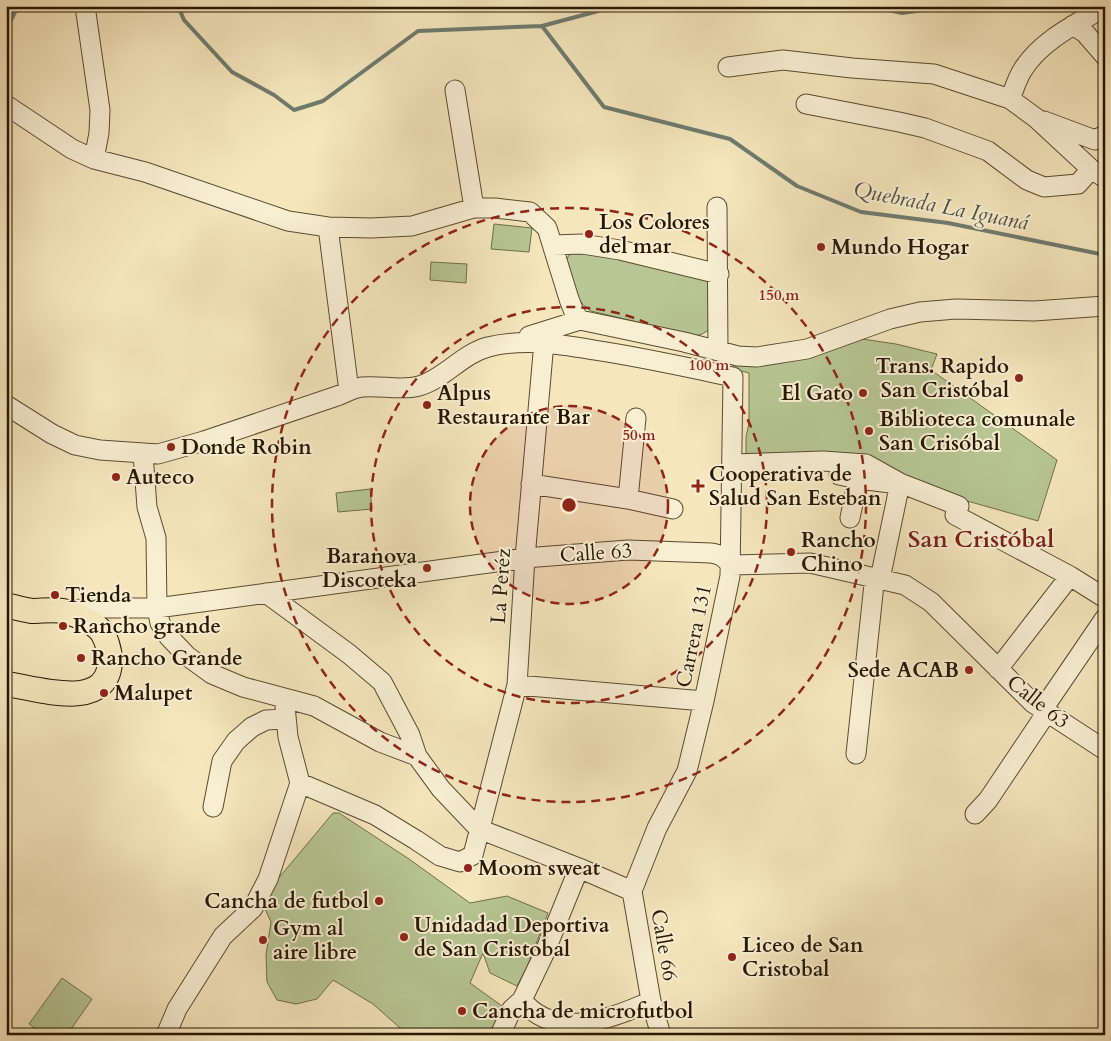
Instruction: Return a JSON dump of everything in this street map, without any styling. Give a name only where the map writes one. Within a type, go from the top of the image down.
[{"type":"main road","points":[[6,605],[30,611],[62,611],[75,615],[98,627],[105,637],[110,661],[108,673],[101,684],[90,691],[62,694],[6,684]]},
{"type":"street","points":[[85,6],[100,110],[99,133],[94,159]]},
{"type":"street","points":[[1010,99],[1022,70],[1044,45],[1073,25],[1105,7]]},
{"type":"street","points":[[1073,25],[1085,33],[1105,56]]},
{"type":"street","points":[[728,68],[783,60],[852,68],[934,74],[1010,99],[1036,118],[1098,173],[1078,184],[1044,187],[1027,180],[988,151],[925,128],[806,104]]},
{"type":"street","points":[[455,90],[474,208]]},
{"type":"street","points":[[6,105],[72,148],[94,159],[144,172],[288,221],[328,227],[371,228],[412,226],[474,208],[530,212],[547,228],[569,299],[574,312],[580,320]]},
{"type":"street","points":[[1036,118],[1095,140],[1105,135]]},
{"type":"street","points":[[717,207],[719,274],[718,351]]},
{"type":"street","points":[[328,227],[349,390]]},
{"type":"street","points":[[553,245],[582,244],[620,250],[719,274]]},
{"type":"street","points":[[6,405],[52,434],[75,445],[143,454],[158,454],[204,441],[337,396],[349,390],[362,387],[406,389],[421,385],[485,348],[580,320],[640,332],[738,356],[758,357],[807,349],[890,319],[920,312],[956,309],[1034,311],[1105,306]]},
{"type":"street","points":[[506,343],[544,342],[635,356],[640,332]]},
{"type":"street","name":"La Peréz","points":[[300,783],[375,815],[440,856],[460,862],[473,855],[517,685],[525,558],[544,342]]},
{"type":"street","name":"Carrera 131","points":[[632,891],[656,828],[687,771],[704,702],[730,576],[733,464],[733,377],[635,356]]},
{"type":"street","points":[[628,499],[636,418]]},
{"type":"street","points":[[143,454],[147,507],[156,538],[157,608],[160,623],[169,637],[187,656],[212,674],[243,687],[314,706],[380,742],[417,756]]},
{"type":"street","points":[[733,464],[823,461],[866,464],[900,483],[959,506],[955,515],[1070,576],[1105,598]]},
{"type":"street","points":[[839,475],[900,483]]},
{"type":"street","points":[[850,518],[858,479]]},
{"type":"street","points":[[856,754],[874,584],[880,579],[900,483]]},
{"type":"street","points":[[531,484],[628,499],[673,510]]},
{"type":"street","name":"Calle 63","points":[[62,611],[92,608],[157,608],[525,558],[628,550],[718,554],[731,566],[810,563],[905,585],[931,602],[1033,703],[1105,750]]},
{"type":"street","name":"Calle 63","points":[[998,669],[1070,576]]},
{"type":"street","points":[[266,594],[348,654],[382,682],[410,735],[417,756],[441,789],[479,829],[632,891]]},
{"type":"street","points":[[975,814],[988,800],[1105,618]]},
{"type":"street","points":[[517,685],[704,702]]},
{"type":"street","points":[[166,1035],[177,1009],[223,936],[253,908],[268,879],[300,783],[288,737],[285,719],[285,698]]},
{"type":"street","points":[[213,807],[222,761],[236,741],[252,727],[266,720],[285,719]]},
{"type":"street","points":[[500,1035],[512,1009],[522,1000],[544,954],[579,868]]},
{"type":"street","name":"Calle 66","points":[[632,891],[651,1001],[661,1035]]},
{"type":"street","points":[[522,1000],[529,1010],[547,1019],[571,1025],[599,1022],[619,1016],[651,1001]]},
{"type":"green space","points":[[494,224],[532,228],[529,252],[491,249]]},
{"type":"green space","points":[[578,247],[707,271],[710,287],[709,330],[696,336],[591,311],[585,307],[577,295],[566,260],[571,252]]},
{"type":"green space","points":[[431,262],[467,264],[466,283],[430,280]]},
{"type":"green space","points":[[862,339],[896,344],[937,354],[931,370],[1057,460],[1038,521],[907,484],[868,462],[746,458],[746,437],[749,423],[749,373],[733,369],[735,351]]},
{"type":"green space","points":[[370,489],[372,509],[338,512],[336,493]]},
{"type":"green space","name":"Unidadad Deportiva de San Cristobal","points":[[333,813],[339,813],[409,859],[470,903],[507,896],[548,913],[527,967],[517,986],[490,973],[483,953],[470,983],[509,1011],[500,1035],[408,1035],[373,1004],[333,980],[317,999],[296,1004],[277,1000],[267,982],[266,955],[271,922],[265,909],[277,880]]},
{"type":"green space","points":[[62,978],[92,999],[67,1035],[44,1035],[29,1024]]},
{"type":"waterway","points":[[6,21],[11,20],[18,6]]},
{"type":"waterway","name":"Quebrada La Iguaná","points":[[178,6],[184,20],[232,72],[274,95],[294,110],[323,101],[418,31],[542,26],[604,107],[730,139],[797,186],[861,212],[948,223],[1105,255]]},
{"type":"waterway","points":[[542,26],[617,6]]},
{"type":"waterway","points":[[884,9],[902,13],[953,6]]},
{"type":"place","name":"Los Colores del mar","points":[[589,234]]},
{"type":"place","name":"Mundo Hogar","points":[[821,247]]},
{"type":"place","name":"Trans. Rapido San Cristóbal","points":[[1019,378]]},
{"type":"place","name":"El Gato","points":[[863,393]]},
{"type":"place","name":"Alpus Restaurante Bar","points":[[427,405]]},
{"type":"place","name":"Biblioteca comunale San Crisóbal","points":[[869,431]]},
{"type":"place","name":"Donde Robin","points":[[171,447]]},
{"type":"place","name":"Auteco","points":[[116,477]]},
{"type":"place","name":"Cooperativa de Salud San Esteban","points":[[698,486]]},
{"type":"place","name":"Rancho Chino","points":[[791,552]]},
{"type":"place","name":"Baranova Discoteka","points":[[427,568]]},
{"type":"place","name":"Tienda","points":[[55,595]]},
{"type":"place","name":"Rancho grande","points":[[63,626]]},
{"type":"place","name":"Rancho Grande","points":[[81,658]]},
{"type":"place","name":"Sede ACAB","points":[[969,670]]},
{"type":"place","name":"Malupet","points":[[104,693]]},
{"type":"place","name":"Moom sweat","points":[[468,868]]},
{"type":"place","name":"Cancha de futbol","points":[[379,901]]},
{"type":"place","name":"Unidadad Deportiva de San Cristobal","points":[[404,937]]},
{"type":"place","name":"Gym al aire libre","points":[[263,940]]},
{"type":"place","name":"Liceo de San Cristobal","points":[[732,957]]},
{"type":"place","name":"Cancha de microfutbol","points":[[462,1011]]},
{"type":"district","name":"San Cristóbal","points":[[981,539]]}]
